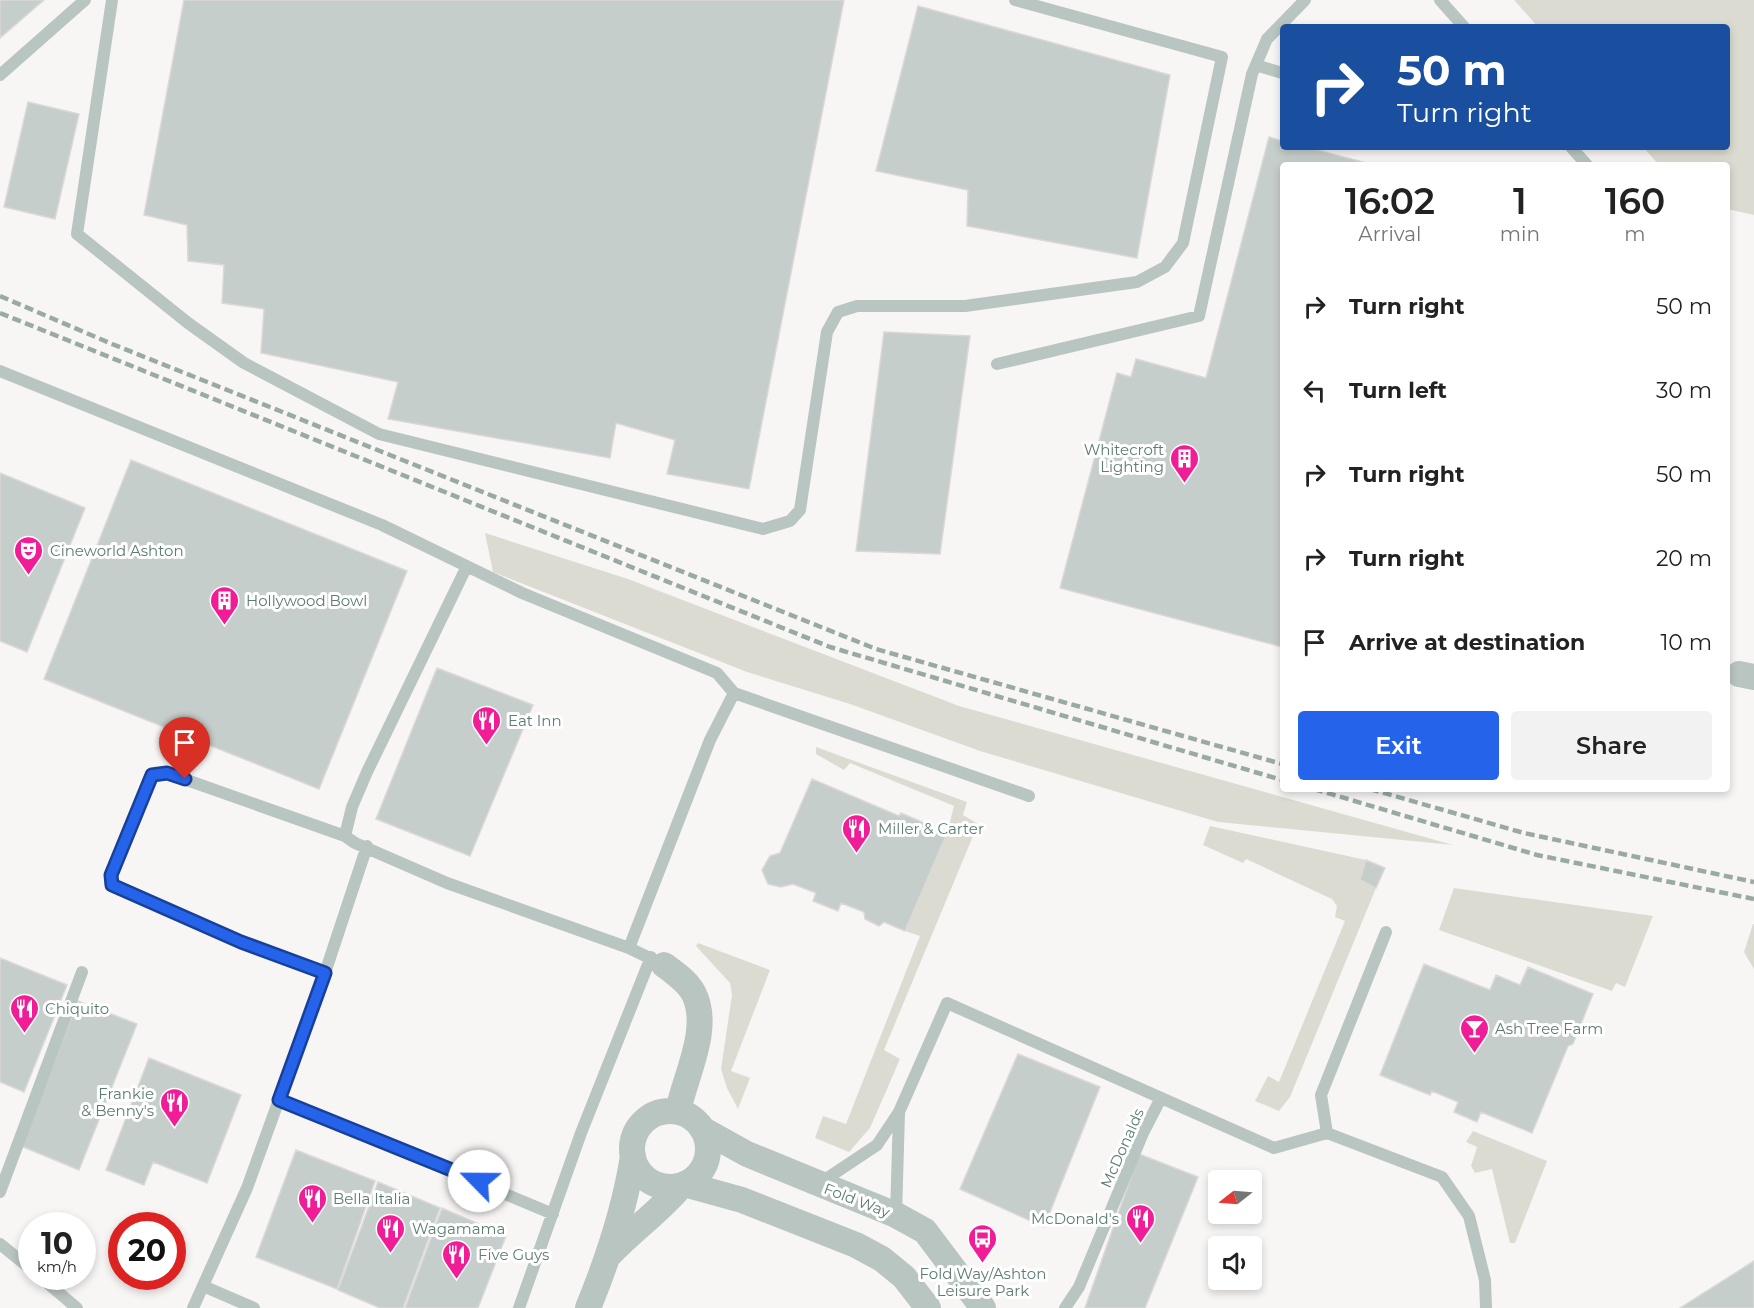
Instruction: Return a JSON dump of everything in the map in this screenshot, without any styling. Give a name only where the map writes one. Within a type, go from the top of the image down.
[{"type":"street","points":[[658,961],[680,977],[693,993],[699,1011],[698,1035],[678,1111]]},
{"type":"street","points":[[610,1255],[629,1234],[664,1206],[683,1184],[701,1170],[706,1161],[708,1150],[702,1129],[696,1120],[678,1111],[665,1111],[643,1121],[632,1143],[637,1168],[656,1184],[683,1184],[742,1200],[856,1245],[882,1259],[904,1277],[928,1308]]},
{"type":"street","name":"Fold Way","points":[[702,1129],[747,1154],[817,1185],[896,1215],[925,1231],[983,1308]]},
{"type":"street","points":[[588,1308],[610,1255],[633,1156]]},
{"type":"lane","points":[[0,75],[85,0]]},
{"type":"lane","points":[[112,0],[77,234],[188,323],[244,363],[379,434],[763,529],[790,521],[800,510],[827,332],[838,312],[857,306],[965,306],[1137,282],[1165,267],[1183,243],[1222,57],[1015,0]]},
{"type":"lane","points":[[1282,24],[1305,0]]},
{"type":"lane","points":[[1440,0],[1461,24]]},
{"type":"lane","points":[[998,364],[1199,316],[1256,65],[1267,39],[1280,26]]},
{"type":"lane","points":[[1256,65],[1280,73]]},
{"type":"lane","points":[[1574,150],[1584,162]]},
{"type":"lane","points":[[0,371],[382,525],[466,568],[717,673],[734,693],[1029,796]]},
{"type":"lane","points":[[345,836],[352,807],[466,568]]},
{"type":"lane","points":[[629,948],[710,740],[734,693]]},
{"type":"lane","points":[[325,973],[241,942],[112,885],[111,875],[152,775],[167,773],[345,836],[355,843],[367,846],[402,864],[512,908],[629,948],[658,961],[581,1133],[519,1308]]},
{"type":"lane","points":[[193,1308],[247,1188],[325,973],[367,846]]},
{"type":"lane","points":[[1327,1133],[1321,1095],[1386,932]]},
{"type":"lane","points":[[0,1192],[82,972]]},
{"type":"lane","points":[[817,1185],[877,1145],[899,1112],[947,1003],[1274,1148],[1327,1133],[1442,1177],[1468,1216],[1485,1280],[1486,1308]]},
{"type":"lane","name":"McDonalds","points":[[1065,1308],[1079,1287],[1143,1133],[1161,1098]]},
{"type":"lane","points":[[279,1100],[553,1214]]},
{"type":"lane","points":[[896,1215],[899,1112]]},
{"type":"lane","points":[[0,1244],[18,1259]]},
{"type":"lane","points":[[203,1286],[254,1308]]},
{"type":"lane","points":[[56,1290],[77,1308]]},
{"type":"shaded area","points":[[1514,0],[1754,0],[1754,215],[1730,210],[1730,162],[1656,162],[1646,150],[1730,150],[1730,24],[1535,24]]},
{"type":"shaded area","points":[[485,533],[628,579],[959,706],[1453,845],[1218,822],[980,751],[850,704],[747,672],[493,572]]},
{"type":"shaded area","points":[[816,747],[967,802],[963,815],[978,824],[884,1050],[900,1059],[870,1128],[849,1152],[815,1138],[823,1116],[846,1124],[920,936],[905,931],[947,833],[954,806],[850,763],[844,770],[816,754]]},
{"type":"shaded area","points":[[1210,826],[1366,860],[1360,880],[1376,888],[1290,1097],[1279,1111],[1255,1101],[1268,1076],[1279,1082],[1345,921],[1335,917],[1337,906],[1332,899],[1246,859],[1243,863],[1203,845]]},
{"type":"shaded area","points":[[1454,888],[1653,916],[1625,987],[1616,983],[1612,991],[1439,930]]},
{"type":"shaded area","points":[[1754,924],[1754,969],[1744,952]]},
{"type":"shaded area","points":[[698,943],[770,970],[731,1071],[750,1078],[738,1109],[727,1088],[721,1069],[732,995],[730,983],[696,946]]},
{"type":"shaded area","points":[[1473,1131],[1547,1161],[1515,1243],[1510,1243],[1492,1169],[1475,1173],[1471,1166],[1477,1147],[1466,1142]]},
{"type":"building","points":[[0,0],[44,0],[0,38]]},
{"type":"building","points":[[184,0],[844,0],[749,489],[667,474],[675,440],[616,423],[610,458],[388,419],[398,382],[261,353],[264,309],[222,303],[224,265],[188,261],[187,225],[144,215]]},
{"type":"building","points":[[918,6],[1170,75],[1137,258],[967,226],[968,190],[876,171]]},
{"type":"building","points":[[28,102],[79,114],[55,219],[4,207]]},
{"type":"building","name":"Whitecroft Lighting","points":[[1269,137],[1280,140],[1280,150],[1317,150],[1363,162],[1280,162],[1280,646],[1060,588],[1117,373],[1131,377],[1136,359],[1206,378]]},
{"type":"building","points":[[884,332],[970,336],[940,554],[856,551]]},
{"type":"building","name":"Hollywood Bowl","points":[[131,460],[407,571],[319,789],[44,679]]},
{"type":"building","name":"Cineworld Ashton","points":[[0,473],[85,508],[27,652],[0,641]]},
{"type":"building","points":[[437,668],[533,705],[470,856],[376,819]]},
{"type":"building","name":"Miller & Carter","points":[[812,779],[899,816],[901,813],[947,833],[905,931],[884,922],[879,926],[865,919],[864,912],[841,903],[838,911],[813,901],[816,893],[793,884],[781,887],[768,884],[762,870],[770,856],[780,853]]},
{"type":"building","points":[[1366,860],[1385,868],[1376,888],[1360,880]]},
{"type":"building","name":"Chiquito","points":[[0,958],[67,985],[24,1092],[0,1082]]},
{"type":"building","points":[[1424,964],[1490,990],[1496,975],[1520,985],[1528,967],[1593,994],[1573,1044],[1568,1046],[1532,1133],[1481,1112],[1477,1122],[1454,1112],[1458,1102],[1432,1091],[1430,1095],[1380,1075]]},
{"type":"building","points":[[78,1001],[137,1024],[79,1170],[21,1146]]},
{"type":"building","points":[[1018,1054],[1100,1087],[1044,1227],[960,1189]]},
{"type":"building","name":"Frankie & Benny's","points":[[149,1058],[241,1095],[207,1183],[153,1162],[144,1185],[106,1170]]},
{"type":"building","points":[[296,1150],[375,1181],[337,1289],[256,1257]]},
{"type":"building","name":"McDonald's","points":[[1139,1154],[1198,1177],[1145,1308],[1085,1308]]},
{"type":"building","points":[[378,1182],[440,1208],[403,1308],[380,1308],[338,1290]]},
{"type":"building","points":[[442,1208],[506,1236],[478,1308],[405,1308]]},
{"type":"building","points":[[1754,1261],[1754,1308],[1680,1308]]},
{"type":"railway","points":[[0,296],[112,344],[876,649],[1280,763]]},
{"type":"railway","points":[[0,313],[830,647],[1280,779]]},
{"type":"railway","points":[[1324,792],[1537,855],[1754,899]]},
{"type":"railway","points":[[1380,792],[1524,833],[1754,882]]},
{"type":"place","name":"Whitecroft Lighting","points":[[1185,484]]},
{"type":"place","name":"Cineworld Ashton","points":[[29,576]]},
{"type":"place","name":"Hollywood Bowl","points":[[225,626]]},
{"type":"place","name":"Eat Inn","points":[[487,746]]},
{"type":"place","name":"Miller & Carter","points":[[857,854]]},
{"type":"place","name":"Chiquito","points":[[24,1034]]},
{"type":"place","name":"Ash Tree Farm","points":[[1474,1054]]},
{"type":"place","name":"Frankie & Benny's","points":[[175,1128]]},
{"type":"place","name":"Bella Italia","points":[[312,1224]]},
{"type":"place","name":"McDonald's","points":[[1140,1244]]},
{"type":"place","name":"Wagamama","points":[[391,1254]]},
{"type":"place","name":"Fold Way/Ashton Leisure Park","points":[[983,1264]]},
{"type":"place","name":"Five Guys","points":[[457,1280]]},
{"type":"route","points":[[185,779],[167,773],[152,775],[111,875],[112,885],[241,942],[325,973],[279,1100],[346,1125],[479,1181]]}]
